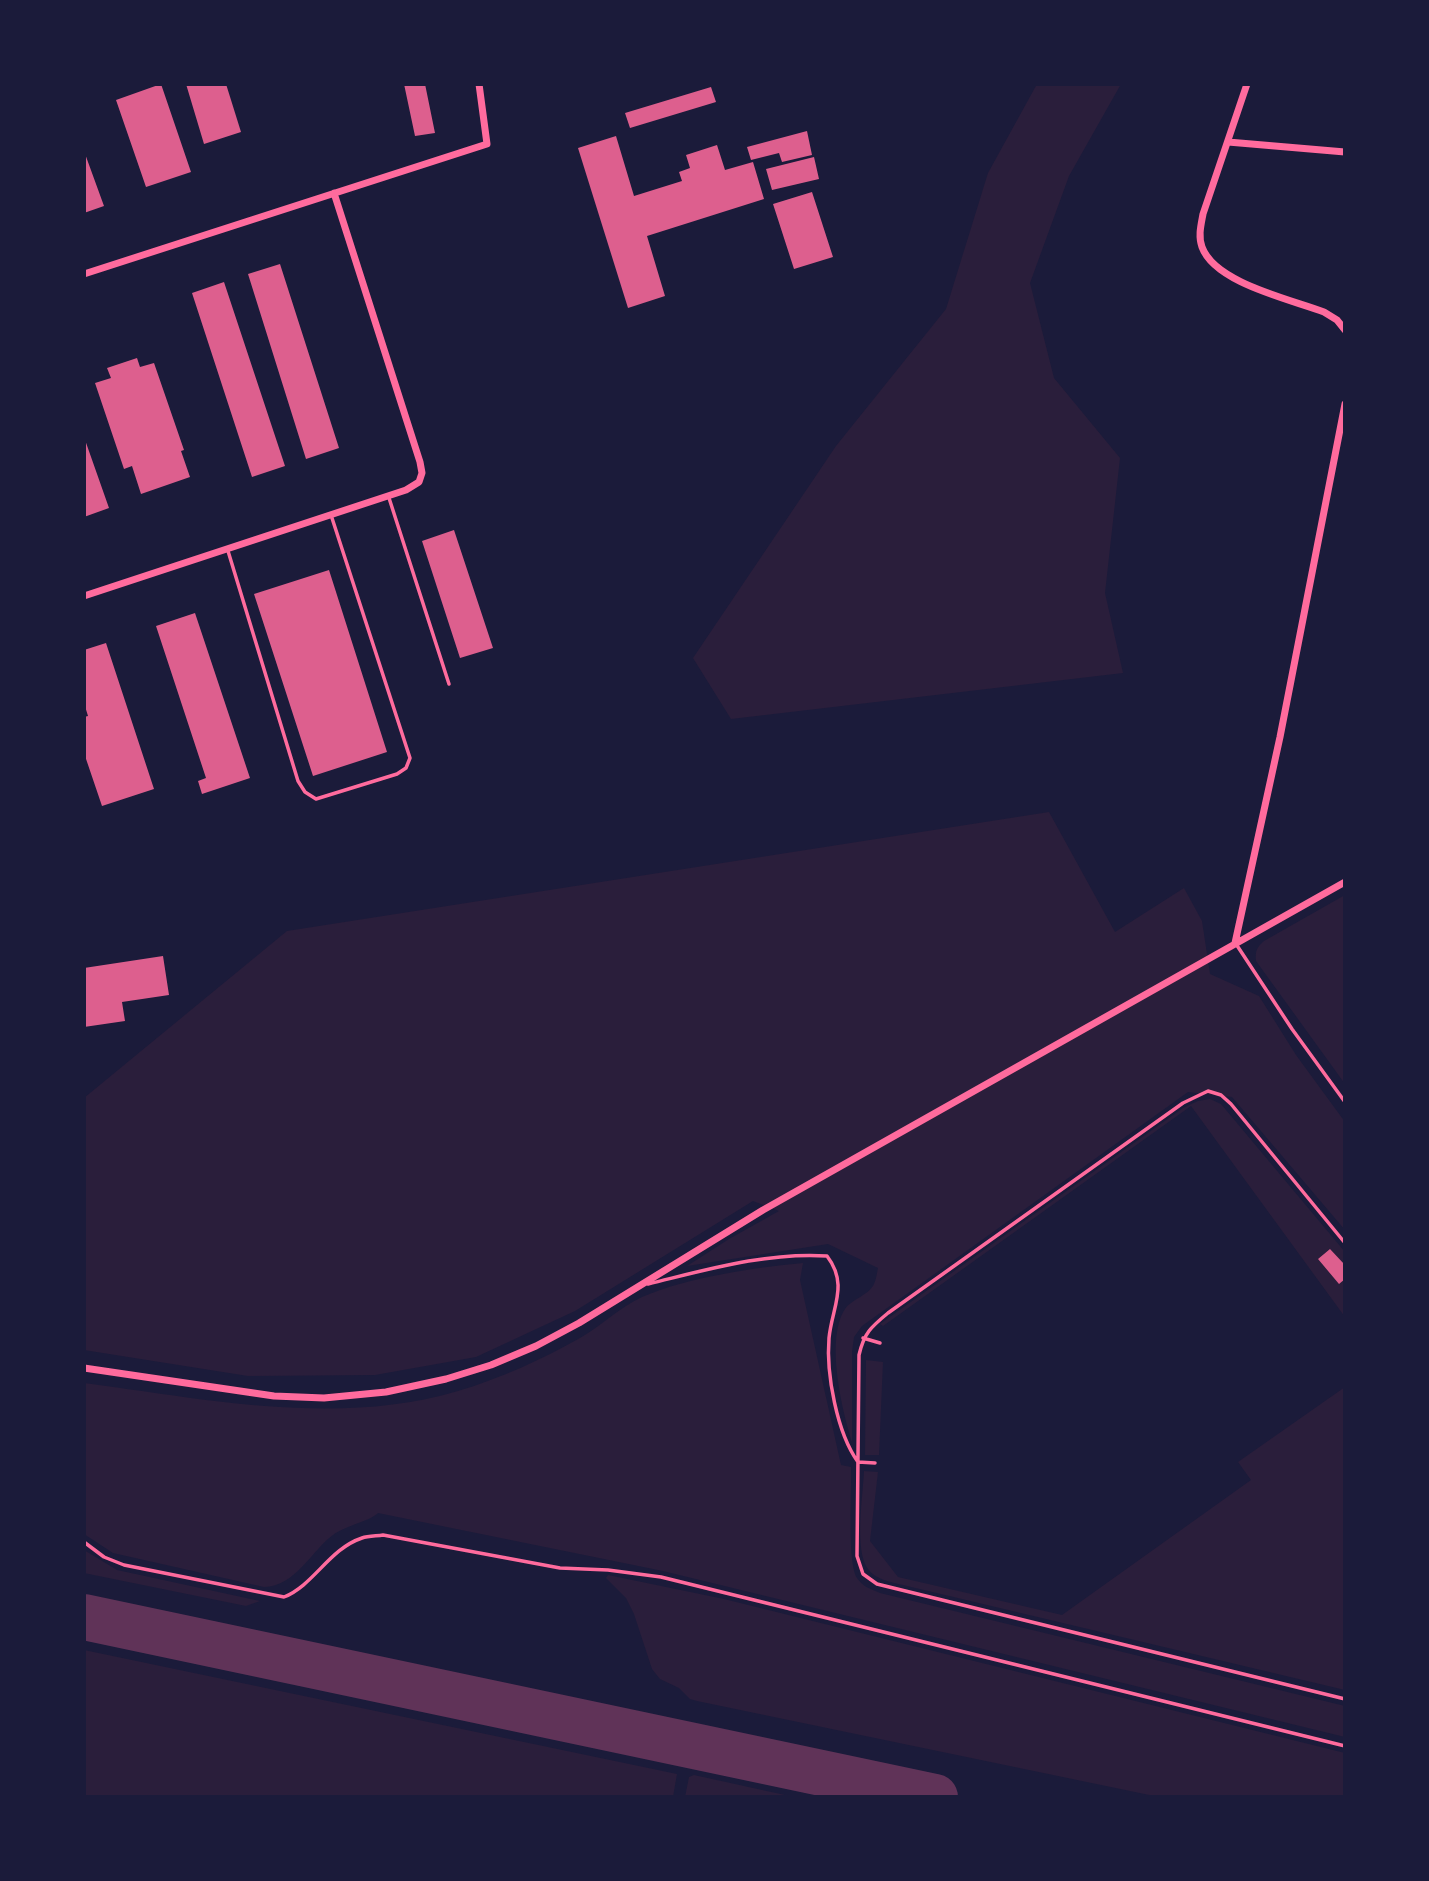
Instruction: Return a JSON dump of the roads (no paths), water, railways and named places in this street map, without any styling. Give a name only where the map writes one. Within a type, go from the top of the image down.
[{"type":"street","points":[[84,274],[486,144],[479,84]]},
{"type":"street","points":[[1247,84],[1203,214],[1200,229],[1202,246],[1210,262],[1226,275],[1324,312],[1337,320],[1345,330]]},
{"type":"street","points":[[1228,142],[1345,152]]},
{"type":"street","points":[[84,596],[389,495],[416,485],[421,478],[421,468],[334,193]]},
{"type":"street","points":[[1235,943],[1280,737],[1345,404]]},
{"type":"street","points":[[84,1368],[274,1396],[324,1398],[386,1391],[446,1379],[513,1356],[579,1323],[763,1210],[1345,882]]},
{"type":"lane","points":[[389,495],[449,684]]},
{"type":"lane","points":[[227,549],[298,780],[305,792],[316,799],[397,774],[405,768],[410,758],[331,514]]},
{"type":"lane","points":[[1235,943],[1345,1102]]},
{"type":"lane","points":[[1345,1243],[1221,1095],[1208,1091],[1183,1103],[888,1313],[873,1325],[863,1338],[859,1355],[857,1556],[863,1574],[877,1584],[1345,1699]]},
{"type":"lane","points":[[635,1287],[752,1261],[804,1254],[827,1256],[835,1267],[839,1282],[829,1338],[834,1393],[839,1423],[847,1447],[858,1462]]},
{"type":"lane","points":[[863,1338],[880,1343]]},
{"type":"lane","points":[[858,1462],[875,1463]]},
{"type":"lane","points":[[84,1542],[104,1557],[124,1565],[284,1597],[298,1591],[340,1549],[363,1537],[383,1535],[560,1568],[608,1570],[661,1577],[1345,1746]]}]
